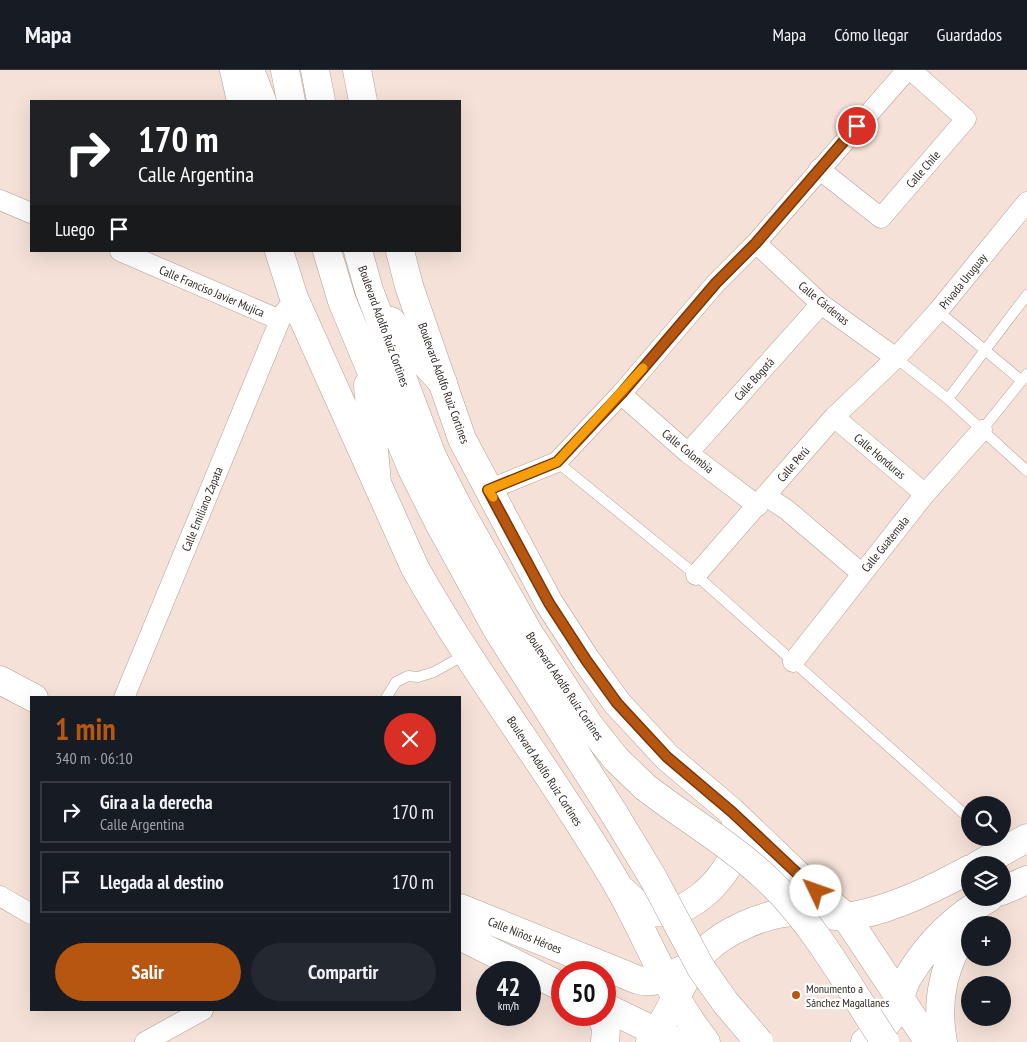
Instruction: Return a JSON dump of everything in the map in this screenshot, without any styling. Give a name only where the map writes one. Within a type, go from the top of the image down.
[{"type":"main road","points":[[234,70],[241,100]]},
{"type":"main road","points":[[250,70],[262,100]]},
{"type":"main road","points":[[285,70],[290,100]]},
{"type":"main road","points":[[315,70],[321,100]]},
{"type":"main road","points":[[326,100],[328,70]]},
{"type":"main road","points":[[356,70],[363,100]]},
{"type":"main road","name":"Boulevard Adolfo Ruiz Cortines","points":[[279,252],[287,309],[377,483],[415,568],[439,610],[543,766],[617,884],[672,987],[706,1042]]},
{"type":"main road","name":"Boulevard Adolfo Ruíz Cortines","points":[[327,252],[342,301],[412,469],[467,576],[498,631],[616,815],[653,878],[701,968],[725,1002],[759,1042]]},
{"type":"main road","name":"Boulevard Adolfo Ruíz Cortines","points":[[358,252],[369,290],[432,456],[530,635],[589,725],[616,759],[645,787],[743,859],[782,894],[823,946],[885,1042]]},
{"type":"main road","name":"Boulevard Adolfo Ruiz Cortines","points":[[400,252],[409,286],[462,439],[549,603],[586,660],[634,723],[667,757],[732,812],[801,878],[846,917],[929,1042]]},
{"type":"main road","points":[[369,290],[409,346],[442,383]]},
{"type":"main road","points":[[366,359],[377,483]]},
{"type":"main road","points":[[0,680],[30,696]]},
{"type":"main road","points":[[0,697],[30,713]]},
{"type":"main road","points":[[617,884],[636,904],[652,912],[678,911],[703,897],[722,874],[735,851],[736,829],[729,814],[701,786]]},
{"type":"main road","points":[[991,856],[1006,846]]},
{"type":"main road","points":[[616,1013],[662,1039],[672,987],[716,941],[742,927],[769,917],[794,912],[846,917],[872,912],[922,893],[961,874]]},
{"type":"main road","points":[[865,1042],[887,1023],[895,1011],[907,979],[926,951],[961,916],[978,906]]},
{"type":"main road","points":[[980,916],[990,906]]},
{"type":"main road","name":"Calle Niños Héroes","points":[[461,908],[638,980],[672,987]]},
{"type":"main road","points":[[461,936],[551,982]]},
{"type":"main road","points":[[942,1042],[940,1010],[942,985],[954,952],[961,941]]},
{"type":"main road","points":[[605,1026],[605,1042]]},
{"type":"street","points":[[488,490],[557,462],[621,394],[716,283],[756,243],[907,70]]},
{"type":"street","name":"Calle Chile","points":[[819,169],[881,218],[966,120],[912,70]]},
{"type":"street","points":[[0,200],[30,213]]},
{"type":"street","name":"Privada Uruguay","points":[[896,358],[938,311],[1027,202]]},
{"type":"street","name":"Calle Cárdenas","points":[[756,243],[821,304],[896,358]]},
{"type":"street","name":"Calle Franciso Javier Mujica","points":[[123,252],[287,309]]},
{"type":"street","name":"Calle Bogotá","points":[[688,453],[821,304]]},
{"type":"street","name":"Calle Emiliano Zapata","points":[[125,696],[287,309]]},
{"type":"street","name":"Calle Perú","points":[[696,575],[834,417],[896,358]]},
{"type":"street","name":"Calle Colombia","points":[[621,394],[688,453],[762,501],[787,510],[861,574]]},
{"type":"street","name":"Calle Honduras","points":[[834,417],[925,494]]},
{"type":"street","name":"Calle Guatemala","points":[[793,662],[925,494],[982,430]]},
{"type":"street","points":[[0,896],[30,913]]},
{"type":"street","points":[[145,1042],[178,1016],[199,1011]]},
{"type":"lane","points":[[948,399],[1027,295]]},
{"type":"lane","points":[[938,311],[985,350],[1024,377],[982,430]]},
{"type":"lane","points":[[896,358],[948,399],[1025,466]]},
{"type":"lane","points":[[557,462],[696,575],[961,811]]},
{"type":"lane","points":[[387,696],[396,682],[408,676],[418,677],[434,672],[467,653]]},
{"type":"slow traffic","points":[[493,497],[488,490],[557,462],[643,368]]},
{"type":"place","name":"Monumento a Sánchez Magallanes","points":[[796,995]]},
{"type":"route","points":[[816,891],[732,812],[667,757],[617,703],[549,603],[488,490],[557,462],[621,394],[716,283],[756,243],[857,126]]}]
